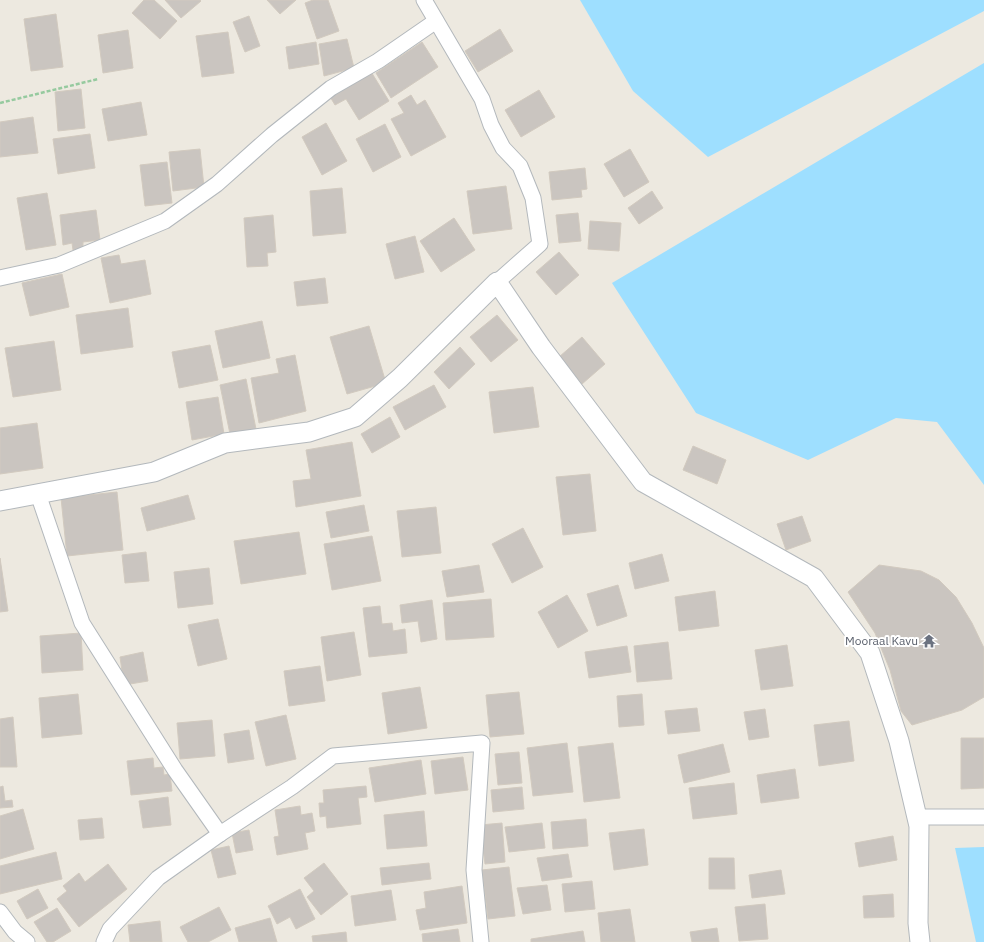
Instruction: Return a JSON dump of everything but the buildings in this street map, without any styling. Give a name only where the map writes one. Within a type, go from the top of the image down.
[{"type":"street","points":[[0,501],[154,472],[225,443],[309,432],[355,416],[400,378],[497,282],[540,244],[533,198],[520,166],[503,148],[491,125],[482,99],[424,0]]},
{"type":"street","points":[[0,278],[59,266],[165,221],[217,184],[272,135],[331,88],[378,61],[436,21]]},
{"type":"street","points":[[497,282],[541,347],[643,482],[814,578],[870,653],[899,741],[919,826],[918,924],[920,942]]},
{"type":"street","points":[[38,494],[82,623],[175,770],[220,834]]},
{"type":"street","points":[[104,942],[110,929],[158,878],[220,834],[292,787],[334,756],[482,743],[474,870],[481,942]]},
{"type":"street","points":[[917,817],[984,817]]},
{"type":"street","points":[[0,912],[15,932],[27,942]]},
{"type":"path","points":[[0,103],[98,79]]},
{"type":"water","points":[[580,0],[984,0],[984,11],[708,157],[633,91]]},
{"type":"water","points":[[984,63],[984,485],[937,422],[896,418],[808,460],[696,413],[612,283]]},
{"type":"water","points":[[984,847],[984,942],[976,942],[955,848]]},
{"type":"place","name":"Mooraal Kavu","points":[[929,641]]}]
